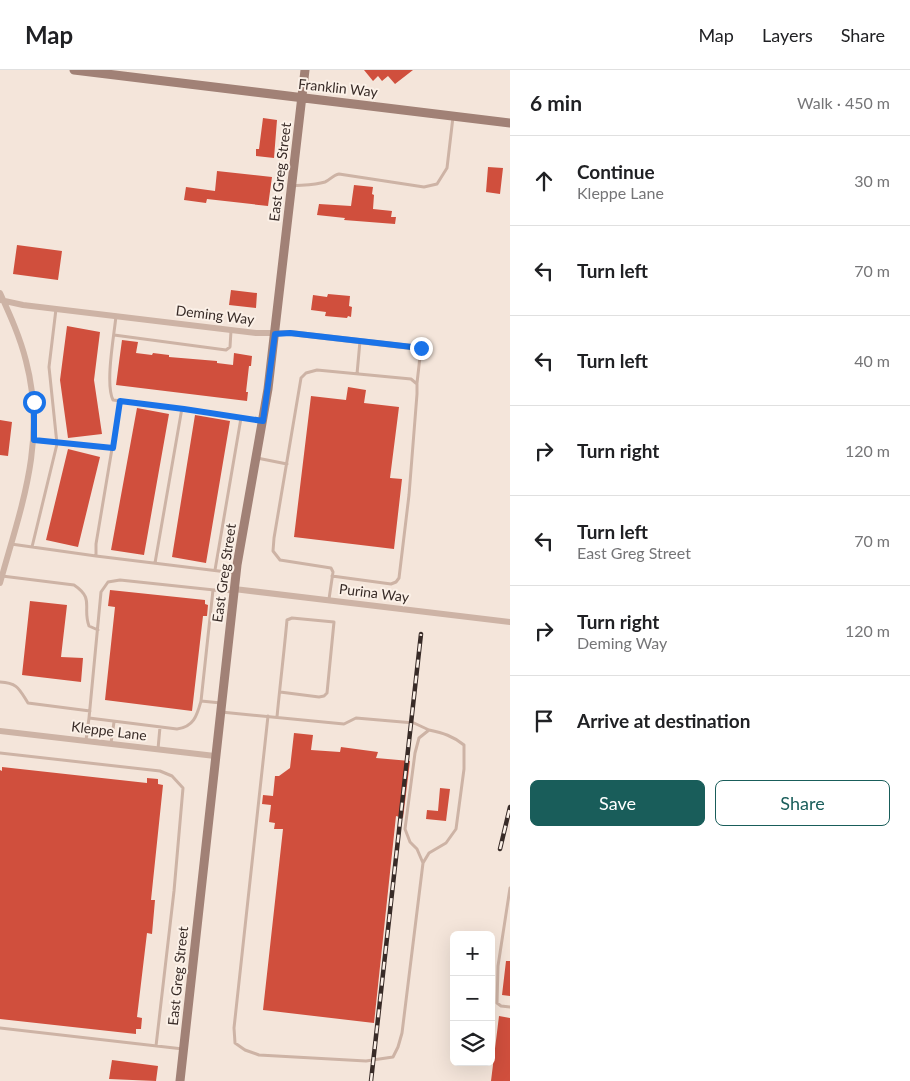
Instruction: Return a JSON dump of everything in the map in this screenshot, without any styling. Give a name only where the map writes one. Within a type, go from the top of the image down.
[{"type":"main road","name":"Franklin Way","points":[[74,70],[510,123]]},
{"type":"main road","name":"East Greg Street","points":[[180,1081],[236,573],[263,421],[306,70]]},
{"type":"street","points":[[0,293],[20,340],[30,379],[35,423],[26,487],[1,580]]},
{"type":"street","name":"Deming Way","points":[[2,301],[232,330],[275,334],[290,333],[424,349]]},
{"type":"street","name":"Purina Way","points":[[234,590],[510,622]]},
{"type":"street","name":"Kleppe Lane","points":[[0,731],[215,756]]},
{"type":"lane","points":[[292,186],[326,181],[339,174],[424,187],[438,184],[447,168],[453,116]]},
{"type":"lane","points":[[32,547],[56,444],[49,367],[56,309]]},
{"type":"lane","points":[[116,316],[110,381],[110,395],[113,400],[182,408],[263,421]]},
{"type":"lane","points":[[114,335],[226,350],[230,347],[232,330]]},
{"type":"lane","points":[[357,374],[360,341]]},
{"type":"lane","points":[[332,576],[391,584],[399,578],[409,495],[417,384],[424,349]]},
{"type":"lane","points":[[329,600],[333,572],[331,568],[280,560],[273,551],[302,376],[306,372],[317,370],[411,379],[417,384]]},
{"type":"lane","points":[[96,556],[96,544],[120,401]]},
{"type":"lane","points":[[155,563],[182,408]]},
{"type":"lane","points":[[215,570],[241,418]]},
{"type":"lane","points":[[34,440],[56,444],[113,448]]},
{"type":"lane","points":[[256,458],[287,464]]},
{"type":"lane","points":[[11,544],[236,573]]},
{"type":"lane","points":[[1,580],[74,585],[82,590],[87,598],[87,620],[89,626],[98,630]]},
{"type":"lane","points":[[86,741],[101,592],[108,582],[120,580],[213,590],[234,590]]},
{"type":"lane","points":[[89,718],[178,729],[191,724],[197,717],[201,701],[213,590]]},
{"type":"lane","points":[[277,717],[287,620],[292,618],[334,622],[327,693],[319,697],[280,692]]},
{"type":"lane","points":[[0,682],[10,683],[19,688],[28,703],[90,711]]},
{"type":"lane","points":[[201,701],[221,708],[268,716],[344,724],[356,718],[414,723],[429,730],[446,733],[464,745],[464,769],[456,829],[446,843],[429,853],[423,863],[402,1033],[393,1057],[366,1061],[259,1055],[245,1050],[235,1043],[234,1028],[268,716]]},
{"type":"lane","points":[[111,744],[114,722]]},
{"type":"lane","points":[[158,749],[160,727]]},
{"type":"lane","points":[[423,863],[417,849],[410,842],[405,828],[415,753],[419,738],[429,730]]},
{"type":"lane","points":[[0,753],[160,771],[172,776],[183,788],[174,891],[156,1046]]},
{"type":"lane","points":[[510,888],[498,966],[497,1003],[501,1006],[510,1007]]},
{"type":"lane","points":[[0,1028],[183,1050]]},
{"type":"building","points":[[364,70],[413,70],[395,84],[388,76],[382,81],[378,76],[373,81]]},
{"type":"building","points":[[263,118],[277,120],[274,158],[256,156],[256,149],[259,149]]},
{"type":"building","points":[[488,167],[503,168],[500,194],[486,192]]},
{"type":"building","points":[[217,171],[272,177],[268,206],[207,199],[206,203],[184,200],[186,187],[215,191]]},
{"type":"building","points":[[354,185],[373,187],[373,209],[392,211],[391,217],[396,217],[395,224],[344,220],[345,218],[317,215],[319,204],[351,206]]},
{"type":"building","points":[[17,245],[62,251],[58,280],[13,274]]},
{"type":"building","points":[[231,290],[257,293],[256,308],[229,305]]},
{"type":"building","points":[[328,294],[350,296],[351,317],[325,316],[326,312],[311,310],[313,295],[327,297]]},
{"type":"building","points":[[67,326],[100,332],[94,380],[102,434],[68,438],[60,380]]},
{"type":"building","points":[[122,340],[138,342],[136,353],[152,355],[153,353],[169,355],[169,357],[217,361],[217,363],[233,365],[234,353],[252,356],[246,392],[248,392],[247,401],[116,385]]},
{"type":"building","points":[[348,387],[366,390],[364,403],[399,407],[390,478],[402,479],[394,549],[294,537],[311,396],[346,400]]},
{"type":"building","points":[[137,408],[169,414],[144,555],[111,550]]},
{"type":"building","points":[[195,415],[230,421],[206,563],[172,557]]},
{"type":"building","points":[[0,420],[12,422],[8,456],[0,455]]},
{"type":"building","points":[[68,449],[100,457],[78,547],[46,540]]},
{"type":"building","points":[[110,590],[205,600],[205,604],[208,605],[207,616],[203,616],[192,711],[105,700],[115,607],[108,606]]},
{"type":"building","points":[[30,601],[67,605],[61,657],[83,658],[81,682],[22,675]]},
{"type":"building","points":[[294,733],[313,735],[311,750],[340,752],[341,747],[378,752],[376,758],[410,761],[403,818],[396,816],[374,1023],[263,1010],[283,829],[274,829],[275,823],[269,822],[271,805],[262,804],[263,795],[273,796],[275,776],[279,776],[290,768]]},
{"type":"building","points":[[2,767],[147,783],[147,778],[158,779],[158,784],[163,785],[151,900],[155,900],[152,934],[147,933],[137,1017],[142,1018],[141,1029],[136,1029],[136,1034],[0,1019],[0,770],[2,771]]},
{"type":"building","points":[[440,788],[450,789],[446,821],[426,819],[427,810],[438,811]]},
{"type":"building","points":[[506,961],[510,961],[510,996],[502,995]]},
{"type":"building","points":[[499,1016],[510,1018],[510,1081],[491,1081],[493,1066],[495,1066]]},
{"type":"building","points":[[112,1060],[158,1066],[156,1081],[109,1079]]},
{"type":"railway","points":[[371,1081],[421,634]]},
{"type":"railway","points":[[500,849],[510,807]]},
{"type":"route","points":[[34,402],[34,440],[56,444],[113,448],[120,401],[263,421],[275,334],[290,333],[421,348]]}]
